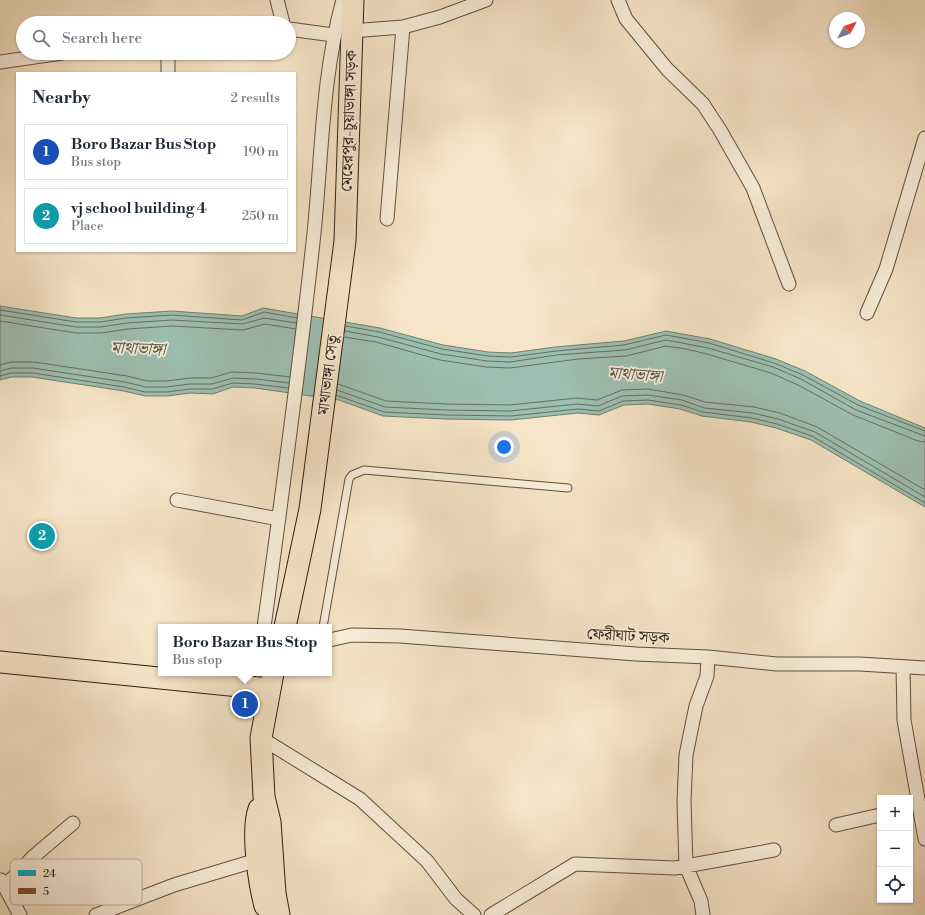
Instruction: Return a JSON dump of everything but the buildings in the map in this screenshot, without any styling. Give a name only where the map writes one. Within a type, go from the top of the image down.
[{"type":"main road","name":"মেহেরপুর-চুয়াডাঙ্গা সড়ক","points":[[345,241],[342,33],[353,0]]},
{"type":"main road","name":"মাথাভাঙ্গা সেতু","points":[[286,624],[310,509],[345,241]]},
{"type":"main road","points":[[0,662],[158,671]]},
{"type":"main road","points":[[235,676],[269,678],[261,738],[264,797],[270,822],[266,858],[267,915]]},
{"type":"main road","points":[[266,858],[279,915]]},
{"type":"street","points":[[277,0],[281,16]]},
{"type":"street","points":[[264,624],[282,506],[314,234],[342,33],[343,0]]},
{"type":"street","points":[[296,30],[342,33],[402,27],[440,17],[486,0]]},
{"type":"street","points":[[618,0],[626,19],[667,69],[703,104],[720,130],[752,188],[789,284]]},
{"type":"street","points":[[387,219],[402,27]]},
{"type":"street","points":[[0,62],[16,60]]},
{"type":"street","points":[[168,60],[168,72]]},
{"type":"street","points":[[867,313],[886,269],[925,138]]},
{"type":"street","points":[[177,500],[279,519]]},
{"type":"street","name":"ফেরীঘাট সড়ক","points":[[332,639],[352,635],[400,636],[636,654],[708,656],[777,664],[860,664],[925,668]]},
{"type":"street","points":[[703,915],[701,901],[686,866],[684,801],[686,755],[696,706],[707,676],[708,656]]},
{"type":"street","points":[[903,667],[904,720],[915,807],[925,839]]},
{"type":"street","points":[[261,738],[360,799],[427,861],[456,899],[474,915]]},
{"type":"street","points":[[836,826],[877,816]]},
{"type":"street","points":[[31,859],[73,823]]},
{"type":"street","points":[[491,915],[575,864],[675,868],[774,850]]},
{"type":"street","points":[[142,897],[174,885],[266,858]]},
{"type":"street","points":[[3,882],[10,896]]},
{"type":"street","points":[[15,905],[20,915]]},
{"type":"street","points":[[96,915],[122,905]]},
{"type":"lane","points":[[325,624],[349,479],[352,474],[364,470],[568,488]]},
{"type":"water","name":"মাথাভাঙ্গা","points":[[0,306],[76,318],[100,318],[126,314],[172,311],[242,316],[263,308],[380,328],[443,345],[488,352],[511,353],[555,347],[624,341],[666,331],[710,339],[776,359],[805,371],[860,401],[925,428],[925,507],[811,440],[776,428],[751,422],[702,416],[680,409],[648,404],[624,405],[599,415],[578,413],[511,420],[446,419],[383,416],[339,400],[255,388],[233,387],[213,394],[190,393],[167,396],[145,396],[124,391],[32,377],[11,377],[0,380]]},
{"type":"place","name":"vj school building 4","points":[[42,536]]},
{"type":"place","name":"Boro Bazar Bus Stop","points":[[245,704]]}]
